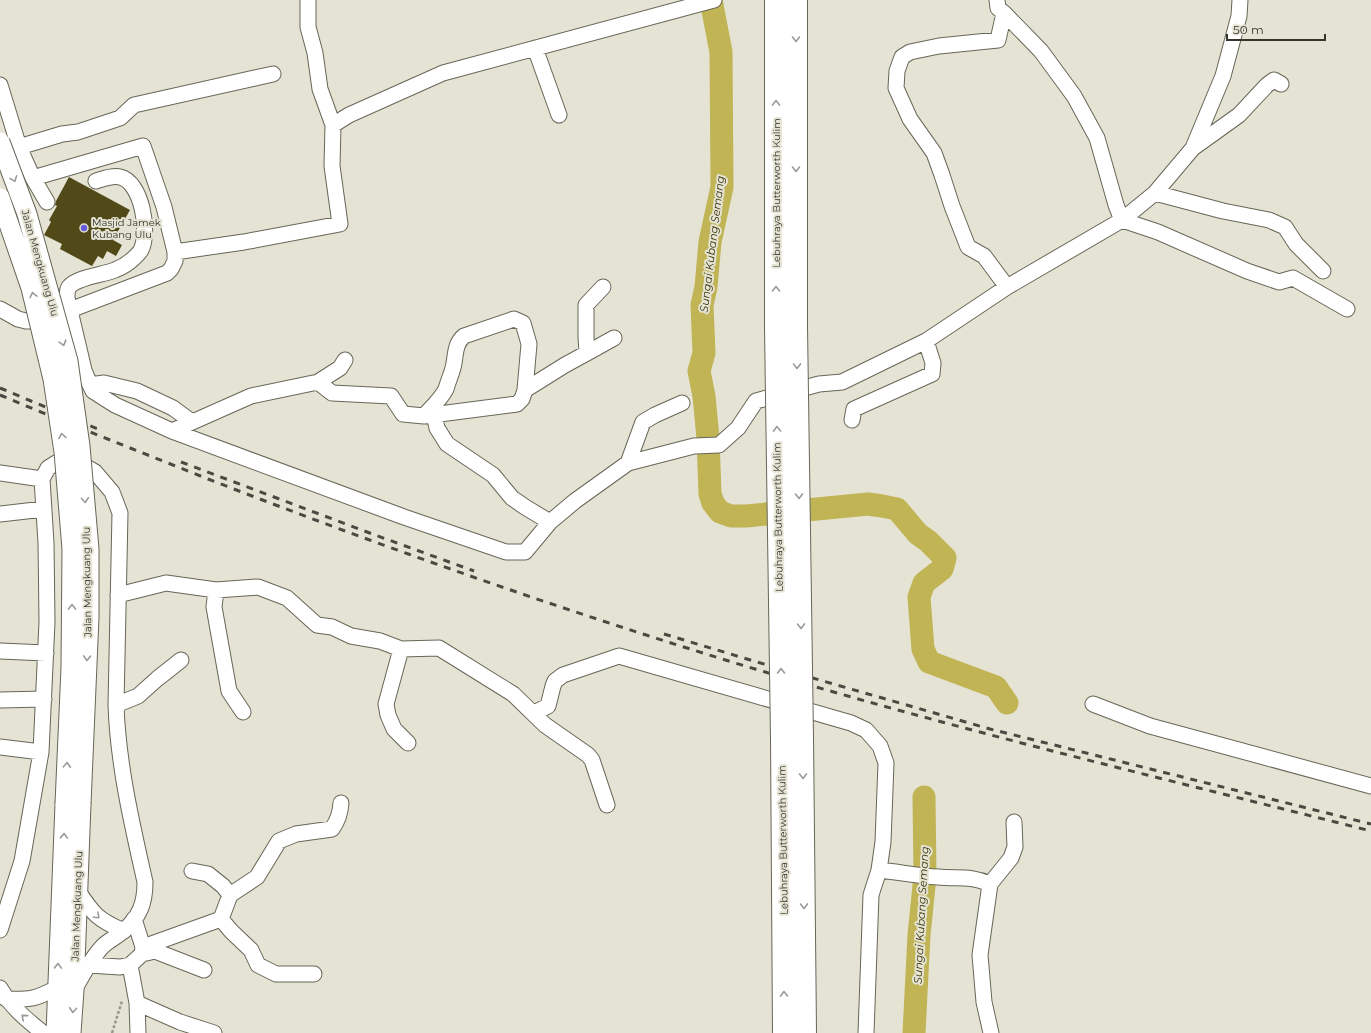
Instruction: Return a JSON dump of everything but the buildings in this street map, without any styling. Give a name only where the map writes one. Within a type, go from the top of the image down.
[{"type":"highway","name":"Lebuhraya Butterworth Kulim","points":[[776,0],[786,327],[792,738],[805,1033]]},
{"type":"highway","name":"Lebuhraya Butterworth Kulim","points":[[786,327],[796,0]]},
{"type":"highway","name":"Lebuhraya Butterworth Kulim","points":[[784,1033],[792,738]]},
{"type":"main road","name":"Jalan Mengkuang Ulu","points":[[0,142],[27,214],[68,361],[80,446],[89,549],[89,617],[73,804],[65,989],[71,1033]]},
{"type":"main road","name":"Jalan Mengkuang Ulu","points":[[0,198],[31,288],[53,379],[64,452],[72,549],[71,668],[73,804],[78,891],[65,989],[56,1033]]},
{"type":"street","points":[[175,252],[244,242],[340,224],[332,166],[333,125],[320,89],[315,53],[308,27],[308,0]]},
{"type":"street","points":[[333,125],[349,115],[443,73],[714,0]]},
{"type":"street","points":[[1193,148],[1223,76],[1239,16],[1240,0]]},
{"type":"street","points":[[1000,6],[1041,52],[1074,96],[1097,138],[1116,205],[1122,220],[1158,232],[1247,271],[1279,282],[1293,278],[1347,309]]},
{"type":"street","points":[[1000,6],[998,40],[939,46],[910,52],[902,57],[897,71],[896,88],[910,119],[934,153],[968,247],[984,256],[1007,287]]},
{"type":"street","points":[[535,48],[559,115]]},
{"type":"street","points":[[20,147],[62,134],[78,132],[120,118],[134,105],[273,74]]},
{"type":"street","points":[[96,181],[112,177],[120,177],[128,181],[134,188],[144,212],[145,235],[141,251],[130,262],[115,270],[73,283],[68,288],[67,298],[84,370],[93,391],[115,405],[172,431],[404,517],[506,552],[525,552],[550,522],[575,501],[628,463],[694,446],[719,445],[738,428],[756,401],[819,384],[842,382],[926,341],[1007,287],[1122,220],[1155,193],[1193,148],[1239,115],[1267,85],[1274,80],[1281,84]]},
{"type":"street","points":[[0,85],[20,147],[33,178],[47,202]]},
{"type":"street","points":[[0,309],[18,319],[34,321],[70,310],[167,273],[175,262],[175,252],[164,206],[143,146],[33,178]]},
{"type":"street","points":[[1155,193],[1223,211],[1269,220],[1286,227],[1296,244],[1323,271]]},
{"type":"street","points":[[588,353],[586,337],[586,305],[603,287]]},
{"type":"street","points":[[318,382],[332,393],[391,396],[403,414],[429,415],[517,404],[522,399],[525,390],[529,344],[523,323],[514,319],[464,336],[458,344],[453,368],[445,389],[441,398],[429,415]]},
{"type":"street","points":[[525,390],[565,365],[614,338]]},
{"type":"street","points":[[852,420],[854,409],[932,374],[933,363],[926,341]]},
{"type":"street","points":[[172,431],[251,396],[318,382],[340,368],[345,360]]},
{"type":"street","points":[[90,385],[104,383],[137,391],[174,408],[192,422]]},
{"type":"street","points":[[628,463],[643,422],[682,403]]},
{"type":"street","points":[[429,415],[447,444],[493,475],[512,498],[550,522]]},
{"type":"street","points":[[0,930],[22,861],[41,752],[46,653],[46,543],[42,479],[48,468],[56,463],[74,460],[95,472],[112,492],[120,513],[116,705],[117,735],[121,766],[145,882],[145,896],[142,908],[124,931],[103,946],[89,965],[65,989],[28,1000],[3,993]]},
{"type":"street","points":[[0,473],[42,479]]},
{"type":"street","points":[[0,514],[44,509]]},
{"type":"street","points":[[118,595],[166,583],[216,590],[258,588],[287,598],[317,625],[332,627],[351,636],[380,641],[401,649],[439,648],[513,694],[545,725],[588,755],[592,760],[607,805]]},
{"type":"street","points":[[216,590],[214,607],[229,691],[243,712]]},
{"type":"street","points":[[401,649],[386,704],[388,715],[394,729],[408,743]]},
{"type":"street","points":[[0,651],[46,653]]},
{"type":"street","points":[[535,714],[548,706],[555,681],[563,674],[619,656],[851,723],[866,730],[880,746],[886,763],[883,842],[879,870],[871,895],[866,1033]]},
{"type":"street","points":[[116,705],[138,696],[181,660]]},
{"type":"street","points":[[0,700],[44,699]]},
{"type":"street","points":[[1093,704],[1150,726],[1371,786]]},
{"type":"street","points":[[0,747],[41,752]]},
{"type":"street","points":[[89,965],[120,967],[130,965],[143,951],[221,920],[230,895],[257,877],[279,841],[296,834],[332,829],[338,820],[341,803]]},
{"type":"street","points":[[990,1033],[984,1002],[980,955],[990,884],[1011,858],[1015,847],[1014,822]]},
{"type":"street","points":[[879,870],[939,877],[979,879],[990,884]]},
{"type":"street","points":[[192,871],[208,874],[223,886],[230,895]]},
{"type":"street","points":[[78,891],[96,916],[106,924],[124,931]]},
{"type":"street","points":[[134,919],[143,951]]},
{"type":"street","points":[[221,920],[251,950],[258,965],[276,974],[314,974]]},
{"type":"street","points":[[143,951],[155,951],[204,970]]},
{"type":"street","points":[[130,965],[130,999],[138,1033]]},
{"type":"street","points":[[3,993],[17,1011],[43,1033]]},
{"type":"street","points":[[130,999],[180,1022],[214,1033]]},
{"type":"path","points":[[112,1033],[130,999]]},
{"type":"waterway","name":"Sungai Kubang Semang","points":[[711,0],[721,52],[722,187],[710,242],[706,287],[702,305],[704,353],[699,371],[704,396],[708,438],[710,494],[713,503],[720,512],[731,516],[746,516],[868,504],[897,509],[918,534],[928,541],[945,558],[942,569],[924,583],[919,597],[923,649],[929,662],[996,687],[1007,703]]},
{"type":"waterway","name":"Sungai Kubang Semang","points":[[914,1033],[919,935],[925,876],[924,797]]},
{"type":"railway","points":[[0,388],[98,429]]},
{"type":"railway","points":[[0,395],[208,479],[343,530],[548,603],[686,648],[908,713],[1371,831]]},
{"type":"railway","points":[[181,462],[474,571]]},
{"type":"railway","points":[[664,634],[990,729],[1371,824]]},
{"type":"place","name":"Masjid Jamek Kubang Ulu","points":[[84,228]]}]
